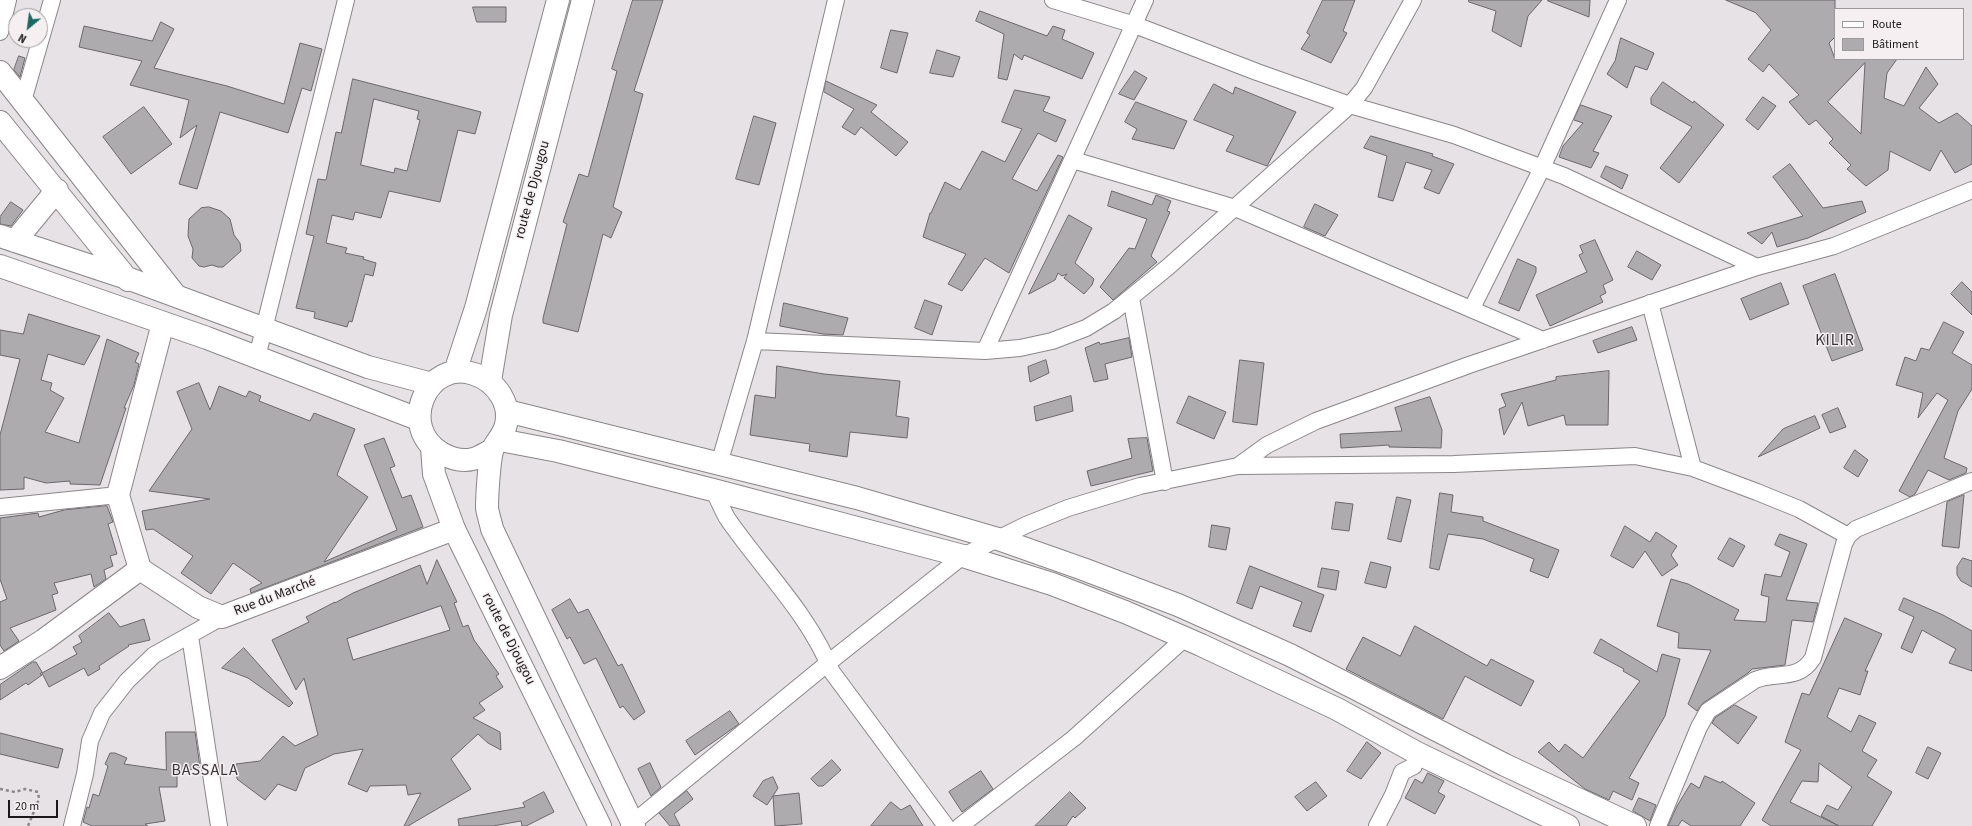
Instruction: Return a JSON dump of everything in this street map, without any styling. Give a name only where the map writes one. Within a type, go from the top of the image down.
[{"type":"main road","name":"route de Djougou","points":[[455,372],[476,308],[558,0]]},
{"type":"main road","name":"route de Djougou","points":[[490,381],[501,315],[583,0]]},
{"type":"main road","points":[[0,72],[176,296]]},
{"type":"main road","points":[[0,122],[57,190],[163,323]]},
{"type":"main road","points":[[57,190],[8,239],[127,278],[368,367],[432,384]]},
{"type":"main road","points":[[0,266],[257,357],[418,419]]},
{"type":"main road","points":[[0,668],[44,640],[140,569],[118,495],[163,323]]},
{"type":"main road","points":[[632,825],[492,529],[487,510],[496,445],[506,426],[507,411],[504,400],[490,381],[474,373],[455,372],[443,376],[432,384],[421,400],[418,419],[422,434],[432,448],[450,459],[472,460],[496,445],[558,451],[963,556],[1052,584],[1125,612],[1185,638],[1337,709],[1417,752],[1568,826]]},
{"type":"main road","points":[[507,411],[857,498],[998,540],[1178,605],[1290,655],[1624,824]]},
{"type":"main road","name":"route de Djougou","points":[[432,448],[434,474],[454,529],[600,826]]},
{"type":"main road","name":"Rue du Marché","points":[[140,569],[198,607],[222,617],[454,529]]},
{"type":"street","points":[[0,32],[8,0]]},
{"type":"street","points":[[23,101],[52,0]]},
{"type":"street","points":[[257,357],[346,0]]},
{"type":"street","points":[[719,464],[755,340],[836,0]]},
{"type":"street","points":[[1053,0],[1135,25],[1257,72],[1350,105],[1454,135],[1564,176],[1757,266]]},
{"type":"street","points":[[985,351],[1135,25],[1145,0]]},
{"type":"street","points":[[755,340],[985,351],[1020,348],[1052,341],[1086,328],[1114,311],[1168,267],[1350,105],[1364,88],[1413,0]]},
{"type":"street","points":[[1472,308],[1542,168],[1618,0]]},
{"type":"street","points":[[1073,160],[1235,208],[1388,275],[1472,308],[1543,340]]},
{"type":"street","points":[[1238,466],[1267,445],[1316,421],[1469,365],[1757,266],[1834,246],[1972,190]]},
{"type":"street","points":[[1130,298],[1165,482]]},
{"type":"street","points":[[1650,303],[1692,468]]},
{"type":"street","points":[[632,825],[828,663],[963,556],[1068,508],[1140,486],[1238,466],[1454,464],[1635,456],[1692,468],[1799,509],[1848,536]]},
{"type":"street","points":[[1658,826],[1699,727],[1708,711],[1761,677],[1775,677],[1800,672],[1808,665],[1812,658],[1848,536],[1856,530],[1972,481]]},
{"type":"street","points":[[713,490],[726,517],[810,628],[824,651],[832,672],[946,826]]},
{"type":"street","points":[[0,507],[118,495]]},
{"type":"street","points":[[72,826],[85,774],[90,741],[102,713],[127,681],[154,656],[222,617]]},
{"type":"street","points":[[190,636],[219,826]]},
{"type":"street","points":[[960,826],[1074,738],[1185,638]]},
{"type":"street","points":[[1376,826],[1394,795],[1402,772],[1414,766],[1417,752]]},
{"type":"path","points":[[0,789],[15,792],[25,789],[38,792],[39,798],[28,826]]},
{"type":"building","points":[[633,0],[663,0],[634,91],[643,94],[613,207],[622,212],[611,238],[603,234],[578,332],[543,323],[543,318],[567,224],[563,222],[579,174],[588,177],[617,71],[612,69]]},
{"type":"building","points":[[1323,0],[1355,0],[1343,31],[1347,33],[1331,63],[1301,49],[1310,35],[1307,33]]},
{"type":"building","points":[[1469,0],[1542,0],[1528,16],[1521,47],[1492,31],[1496,11],[1469,2]]},
{"type":"building","points":[[1590,0],[1589,17],[1548,1]]},
{"type":"building","points":[[1726,0],[1835,0],[1834,38],[1829,43],[1834,60],[1896,60],[1887,73],[1884,98],[1904,106],[1926,67],[1938,84],[1919,108],[1939,123],[1957,113],[1972,126],[1972,164],[1955,173],[1941,150],[1930,171],[1890,151],[1888,170],[1866,186],[1847,169],[1851,165],[1829,143],[1833,139],[1816,120],[1809,125],[1789,102],[1799,95],[1769,64],[1763,72],[1748,59],[1771,30],[1756,13]],"holes":[[[1865,63],[1861,134],[1828,102]]]},
{"type":"building","points":[[473,7],[506,7],[506,22],[477,22]]},
{"type":"building","points":[[980,11],[1047,36],[1053,26],[1065,30],[1062,39],[1094,53],[1082,79],[1024,55],[1022,60],[1014,54],[1007,80],[998,78],[1004,34],[976,21]]},
{"type":"building","points":[[161,22],[174,29],[154,68],[227,86],[284,104],[300,43],[322,49],[311,91],[302,88],[288,133],[220,112],[197,189],[179,184],[197,125],[180,138],[189,100],[130,85],[142,61],[79,47],[84,26],[152,41]]},
{"type":"building","points":[[891,30],[908,33],[897,73],[881,68]]},
{"type":"building","points":[[1621,38],[1654,53],[1647,70],[1635,66],[1627,88],[1607,74],[1615,61]]},
{"type":"building","points":[[937,50],[960,57],[953,77],[930,73]]},
{"type":"building","points":[[19,56],[25,58],[20,77],[14,70]]},
{"type":"building","points":[[1135,71],[1147,78],[1134,100],[1119,94]]},
{"type":"building","points":[[353,79],[481,112],[475,134],[458,130],[440,202],[389,191],[381,218],[355,212],[353,220],[332,215],[326,243],[347,248],[345,253],[364,257],[363,259],[376,263],[373,276],[365,274],[352,322],[349,321],[347,327],[314,318],[315,312],[296,308],[314,236],[306,234],[318,179],[326,180],[336,132],[341,133]],"holes":[[[374,99],[419,111],[417,119],[420,120],[407,171],[395,168],[394,173],[361,165]]]},
{"type":"building","points":[[826,81],[877,105],[871,112],[908,142],[896,156],[861,127],[855,135],[842,127],[854,109],[824,92]]},
{"type":"building","points":[[1663,82],[1693,103],[1694,101],[1724,125],[1679,183],[1660,168],[1692,127],[1651,104],[1651,98]]},
{"type":"building","points":[[1214,84],[1233,94],[1235,87],[1296,112],[1267,166],[1226,151],[1234,136],[1194,120]]},
{"type":"building","points":[[1015,90],[1050,97],[1043,111],[1066,120],[1056,142],[1038,133],[1012,179],[1037,191],[1058,155],[1063,157],[1009,273],[985,258],[962,291],[948,284],[966,254],[923,237],[930,213],[945,182],[960,190],[982,151],[1005,162],[1022,129],[1002,122]]},
{"type":"building","points":[[1763,97],[1776,106],[1758,130],[1746,120]]},
{"type":"building","points":[[1136,102],[1187,121],[1174,149],[1132,139],[1137,129],[1125,122]]},
{"type":"building","points":[[1581,105],[1612,116],[1593,151],[1599,153],[1591,168],[1559,157],[1563,146],[1583,123],[1574,120]]},
{"type":"building","points":[[144,107],[172,144],[131,174],[103,137]]},
{"type":"building","points":[[754,116],[776,123],[759,185],[736,179]]},
{"type":"building","points":[[1371,136],[1433,154],[1432,156],[1454,164],[1439,194],[1424,188],[1432,170],[1406,162],[1393,201],[1378,197],[1387,156],[1364,148]]},
{"type":"building","points":[[1790,164],[1823,208],[1862,201],[1866,212],[1808,238],[1777,247],[1772,232],[1762,244],[1747,233],[1803,216],[1773,177]]},
{"type":"building","points":[[1606,166],[1628,175],[1622,189],[1601,177]]},
{"type":"building","points":[[1112,191],[1152,205],[1156,195],[1171,201],[1167,211],[1170,212],[1151,256],[1157,262],[1113,300],[1100,287],[1129,248],[1135,249],[1147,219],[1108,206]]},
{"type":"building","points":[[11,202],[23,210],[11,226],[0,224],[0,217]]},
{"type":"building","points":[[1315,204],[1338,215],[1325,236],[1304,227]]},
{"type":"building","points":[[209,207],[221,211],[230,219],[234,235],[240,243],[241,251],[223,267],[212,265],[204,267],[199,266],[192,258],[193,249],[188,236],[189,219],[201,208]]},
{"type":"building","points":[[1069,215],[1092,228],[1075,263],[1094,279],[1092,285],[1084,294],[1064,278],[1067,274],[1062,276],[1058,273],[1055,280],[1029,294]]},
{"type":"building","points":[[1595,240],[1613,280],[1603,285],[1606,293],[1600,296],[1603,302],[1550,326],[1536,295],[1587,272],[1579,255],[1583,253],[1580,246]]},
{"type":"building","points":[[1637,251],[1661,265],[1652,280],[1628,267]]},
{"type":"building","points":[[1518,259],[1536,267],[1536,272],[1519,311],[1499,303]]},
{"type":"building","points":[[1835,274],[1863,350],[1832,361],[1803,286]]},
{"type":"building","points":[[1962,282],[1972,292],[1972,315],[1951,294]]},
{"type":"building","points":[[1781,283],[1789,304],[1750,320],[1741,299]]},
{"type":"building","points":[[925,300],[942,306],[932,335],[915,328]]},
{"type":"building","points":[[784,303],[848,318],[843,335],[823,334],[780,326]]},
{"type":"building","points":[[29,314],[100,336],[84,365],[48,354],[41,380],[52,383],[50,390],[64,398],[45,432],[79,443],[107,339],[139,353],[135,362],[139,364],[134,385],[124,408],[126,408],[100,485],[70,484],[70,481],[46,483],[24,477],[24,489],[0,490],[0,435],[20,359],[0,355],[0,330],[23,334]]},
{"type":"building","points":[[1944,322],[1964,332],[1952,353],[1972,365],[1972,389],[1958,411],[1944,458],[1967,468],[1966,473],[1949,480],[1928,470],[1915,494],[1910,497],[1899,491],[1948,400],[1937,393],[1918,418],[1923,393],[1896,385],[1905,357],[1916,361],[1921,348],[1929,350]]},
{"type":"building","points":[[1632,327],[1637,340],[1598,353],[1593,341]]},
{"type":"building","points":[[1129,338],[1132,357],[1105,364],[1108,379],[1094,382],[1085,348],[1099,342],[1100,344]]},
{"type":"building","points":[[1046,360],[1049,373],[1030,382],[1028,367]]},
{"type":"building","points":[[1240,360],[1264,363],[1257,425],[1233,422]]},
{"type":"building","points":[[777,366],[824,374],[900,381],[896,416],[909,418],[907,438],[850,432],[847,457],[809,451],[810,444],[750,435],[755,395],[775,398]]},
{"type":"building","points":[[1609,371],[1608,425],[1566,425],[1564,415],[1528,426],[1522,402],[1504,435],[1499,409],[1506,406],[1501,394],[1556,380],[1556,377]]},
{"type":"building","points":[[199,383],[210,410],[219,386],[246,397],[249,391],[261,396],[259,401],[310,421],[314,413],[355,429],[337,475],[368,497],[324,562],[397,530],[364,445],[384,438],[395,466],[390,468],[402,498],[411,495],[423,527],[251,593],[250,589],[262,583],[233,563],[211,594],[181,573],[193,556],[153,529],[146,530],[142,511],[210,499],[149,491],[192,429],[177,392]]},
{"type":"building","points":[[1071,396],[1073,411],[1036,421],[1034,407]]},
{"type":"building","points":[[1189,396],[1226,412],[1214,439],[1177,423]]},
{"type":"building","points":[[1430,397],[1442,430],[1441,448],[1389,447],[1389,445],[1341,448],[1340,434],[1402,431],[1395,408]]},
{"type":"building","points":[[1838,408],[1846,427],[1830,433],[1822,415]]},
{"type":"building","points":[[1815,416],[1820,428],[1758,457],[1783,429]]},
{"type":"building","points":[[1147,438],[1153,471],[1091,486],[1087,471],[1132,458],[1128,439]]},
{"type":"building","points":[[1855,450],[1868,460],[1858,477],[1844,468]]},
{"type":"building","points":[[1440,493],[1453,495],[1451,512],[1483,517],[1483,521],[1559,550],[1548,578],[1530,571],[1534,559],[1483,539],[1448,534],[1439,570],[1430,568]]},
{"type":"building","points":[[1964,495],[1959,548],[1942,546],[1947,502]]},
{"type":"building","points":[[1397,497],[1411,500],[1401,542],[1388,539]]},
{"type":"building","points":[[1336,502],[1353,504],[1349,531],[1332,529]]},
{"type":"building","points":[[107,506],[113,522],[108,524],[117,554],[110,556],[113,566],[104,570],[106,579],[94,587],[91,574],[54,583],[58,593],[52,595],[56,610],[10,628],[19,641],[4,651],[0,645],[0,602],[7,599],[0,579],[0,518],[38,513],[39,517],[64,510]]},
{"type":"building","points":[[1212,525],[1230,528],[1226,550],[1209,547]]},
{"type":"building","points":[[1625,526],[1650,542],[1656,532],[1677,546],[1671,555],[1678,565],[1662,576],[1645,551],[1633,568],[1611,556]]},
{"type":"building","points":[[1780,534],[1807,544],[1786,600],[1818,603],[1813,622],[1792,620],[1785,665],[1752,669],[1703,703],[1697,711],[1688,704],[1711,650],[1678,648],[1679,633],[1657,626],[1671,579],[1688,584],[1739,610],[1734,620],[1766,622],[1769,597],[1761,595],[1765,574],[1781,577],[1790,552],[1775,545]]},
{"type":"building","points":[[1730,538],[1745,546],[1733,567],[1718,559]]},
{"type":"building","points":[[1963,558],[1972,561],[1972,587],[1961,581],[1957,575],[1957,567]]},
{"type":"building","points":[[437,560],[457,602],[454,603],[463,627],[468,625],[474,640],[499,674],[496,676],[503,687],[479,703],[485,710],[473,718],[500,732],[501,750],[488,743],[478,734],[451,759],[471,789],[408,826],[404,826],[421,793],[408,795],[406,785],[370,786],[367,792],[348,784],[363,749],[334,754],[305,768],[296,791],[278,784],[265,800],[237,779],[236,764],[260,761],[283,736],[295,746],[318,735],[304,678],[296,690],[272,640],[309,622],[306,617],[335,602],[420,565],[427,584]],"holes":[[[441,606],[450,630],[353,660],[347,639]]]},
{"type":"building","points":[[1371,562],[1391,567],[1386,588],[1365,583]]},
{"type":"building","points":[[1250,566],[1324,595],[1311,632],[1293,626],[1302,602],[1260,586],[1252,609],[1237,603]]},
{"type":"building","points":[[1322,568],[1339,571],[1336,590],[1318,587]]},
{"type":"building","points":[[1904,598],[1943,615],[1972,631],[1972,671],[1949,663],[1956,649],[1922,630],[1912,653],[1901,648],[1914,617],[1899,610]]},
{"type":"building","points":[[570,599],[578,613],[588,609],[618,666],[622,664],[645,712],[634,720],[623,706],[620,708],[596,658],[584,664],[570,637],[567,639],[552,610]]},
{"type":"building","points":[[109,613],[120,627],[144,619],[150,640],[128,645],[129,646],[99,666],[100,669],[88,676],[84,668],[49,687],[42,673],[77,654],[73,647],[82,642],[79,636]]},
{"type":"building","points":[[1845,618],[1882,634],[1865,671],[1868,671],[1860,695],[1839,688],[1827,717],[1851,732],[1859,715],[1876,723],[1862,751],[1877,760],[1867,776],[1892,792],[1872,826],[1771,826],[1762,820],[1801,750],[1785,742],[1802,693],[1809,695]],"holes":[[[1819,763],[1852,787],[1838,810],[1827,805],[1821,816],[1839,826],[1790,802],[1802,781],[1818,782]]]},
{"type":"building","points":[[1415,626],[1487,666],[1491,659],[1534,681],[1521,706],[1465,676],[1443,719],[1346,669],[1363,637],[1400,656]]},
{"type":"building","points":[[1601,639],[1657,672],[1662,654],[1680,659],[1665,716],[1629,778],[1639,783],[1632,800],[1613,791],[1609,800],[1585,789],[1538,752],[1549,742],[1559,752],[1565,744],[1583,758],[1640,681],[1623,671],[1624,669],[1594,653]]},
{"type":"building","points":[[244,648],[293,703],[289,707],[248,678],[222,668]]},
{"type":"building","points":[[33,662],[36,662],[42,672],[40,674],[42,675],[28,685],[26,683],[0,700],[0,685]]},
{"type":"building","points":[[1735,705],[1757,717],[1738,744],[1712,723],[1715,718]]},
{"type":"building","points":[[730,711],[739,724],[695,755],[686,741]]},
{"type":"building","points":[[166,732],[195,732],[200,767],[177,773],[177,787],[159,787],[165,821],[145,824],[148,826],[92,826],[83,822],[87,807],[89,808],[93,794],[99,796],[108,766],[105,764],[110,753],[115,753],[127,758],[124,764],[166,770]]},
{"type":"building","points":[[0,733],[63,749],[58,768],[0,754]]},
{"type":"building","points":[[1367,742],[1381,753],[1361,779],[1347,771]]},
{"type":"building","points":[[1928,747],[1941,753],[1928,779],[1916,773]]},
{"type":"building","points":[[832,760],[841,770],[823,786],[818,786],[811,779]]},
{"type":"building","points":[[650,763],[661,787],[651,796],[638,769]]},
{"type":"building","points":[[981,771],[993,789],[962,812],[949,792]]},
{"type":"building","points":[[1428,773],[1444,781],[1438,792],[1445,796],[1435,814],[1405,798],[1415,779],[1422,783]]},
{"type":"building","points":[[1705,776],[1721,783],[1722,781],[1755,803],[1740,826],[1691,826],[1682,820],[1678,826],[1668,826],[1677,806],[1691,783],[1699,788]]},
{"type":"building","points":[[773,777],[778,788],[767,805],[753,796],[763,781]]},
{"type":"building","points":[[1316,782],[1327,796],[1307,811],[1295,797]]},
{"type":"building","points":[[687,791],[693,799],[674,814],[680,826],[670,826],[659,813]]},
{"type":"building","points":[[544,792],[554,812],[526,826],[522,826],[521,821],[493,826],[459,826],[458,819],[525,807],[523,803]]},
{"type":"building","points":[[1070,792],[1086,808],[1075,818],[1073,816],[1066,826],[1035,826]]},
{"type":"building","points":[[799,793],[802,824],[775,826],[773,796]]},
{"type":"building","points":[[1639,798],[1656,805],[1650,821],[1633,811]]},
{"type":"building","points":[[891,802],[901,810],[910,805],[923,826],[871,826]]},
{"type":"district","name":"KILIR","points":[[1835,341]]},
{"type":"district","name":"BASSALA","points":[[205,771]]}]
